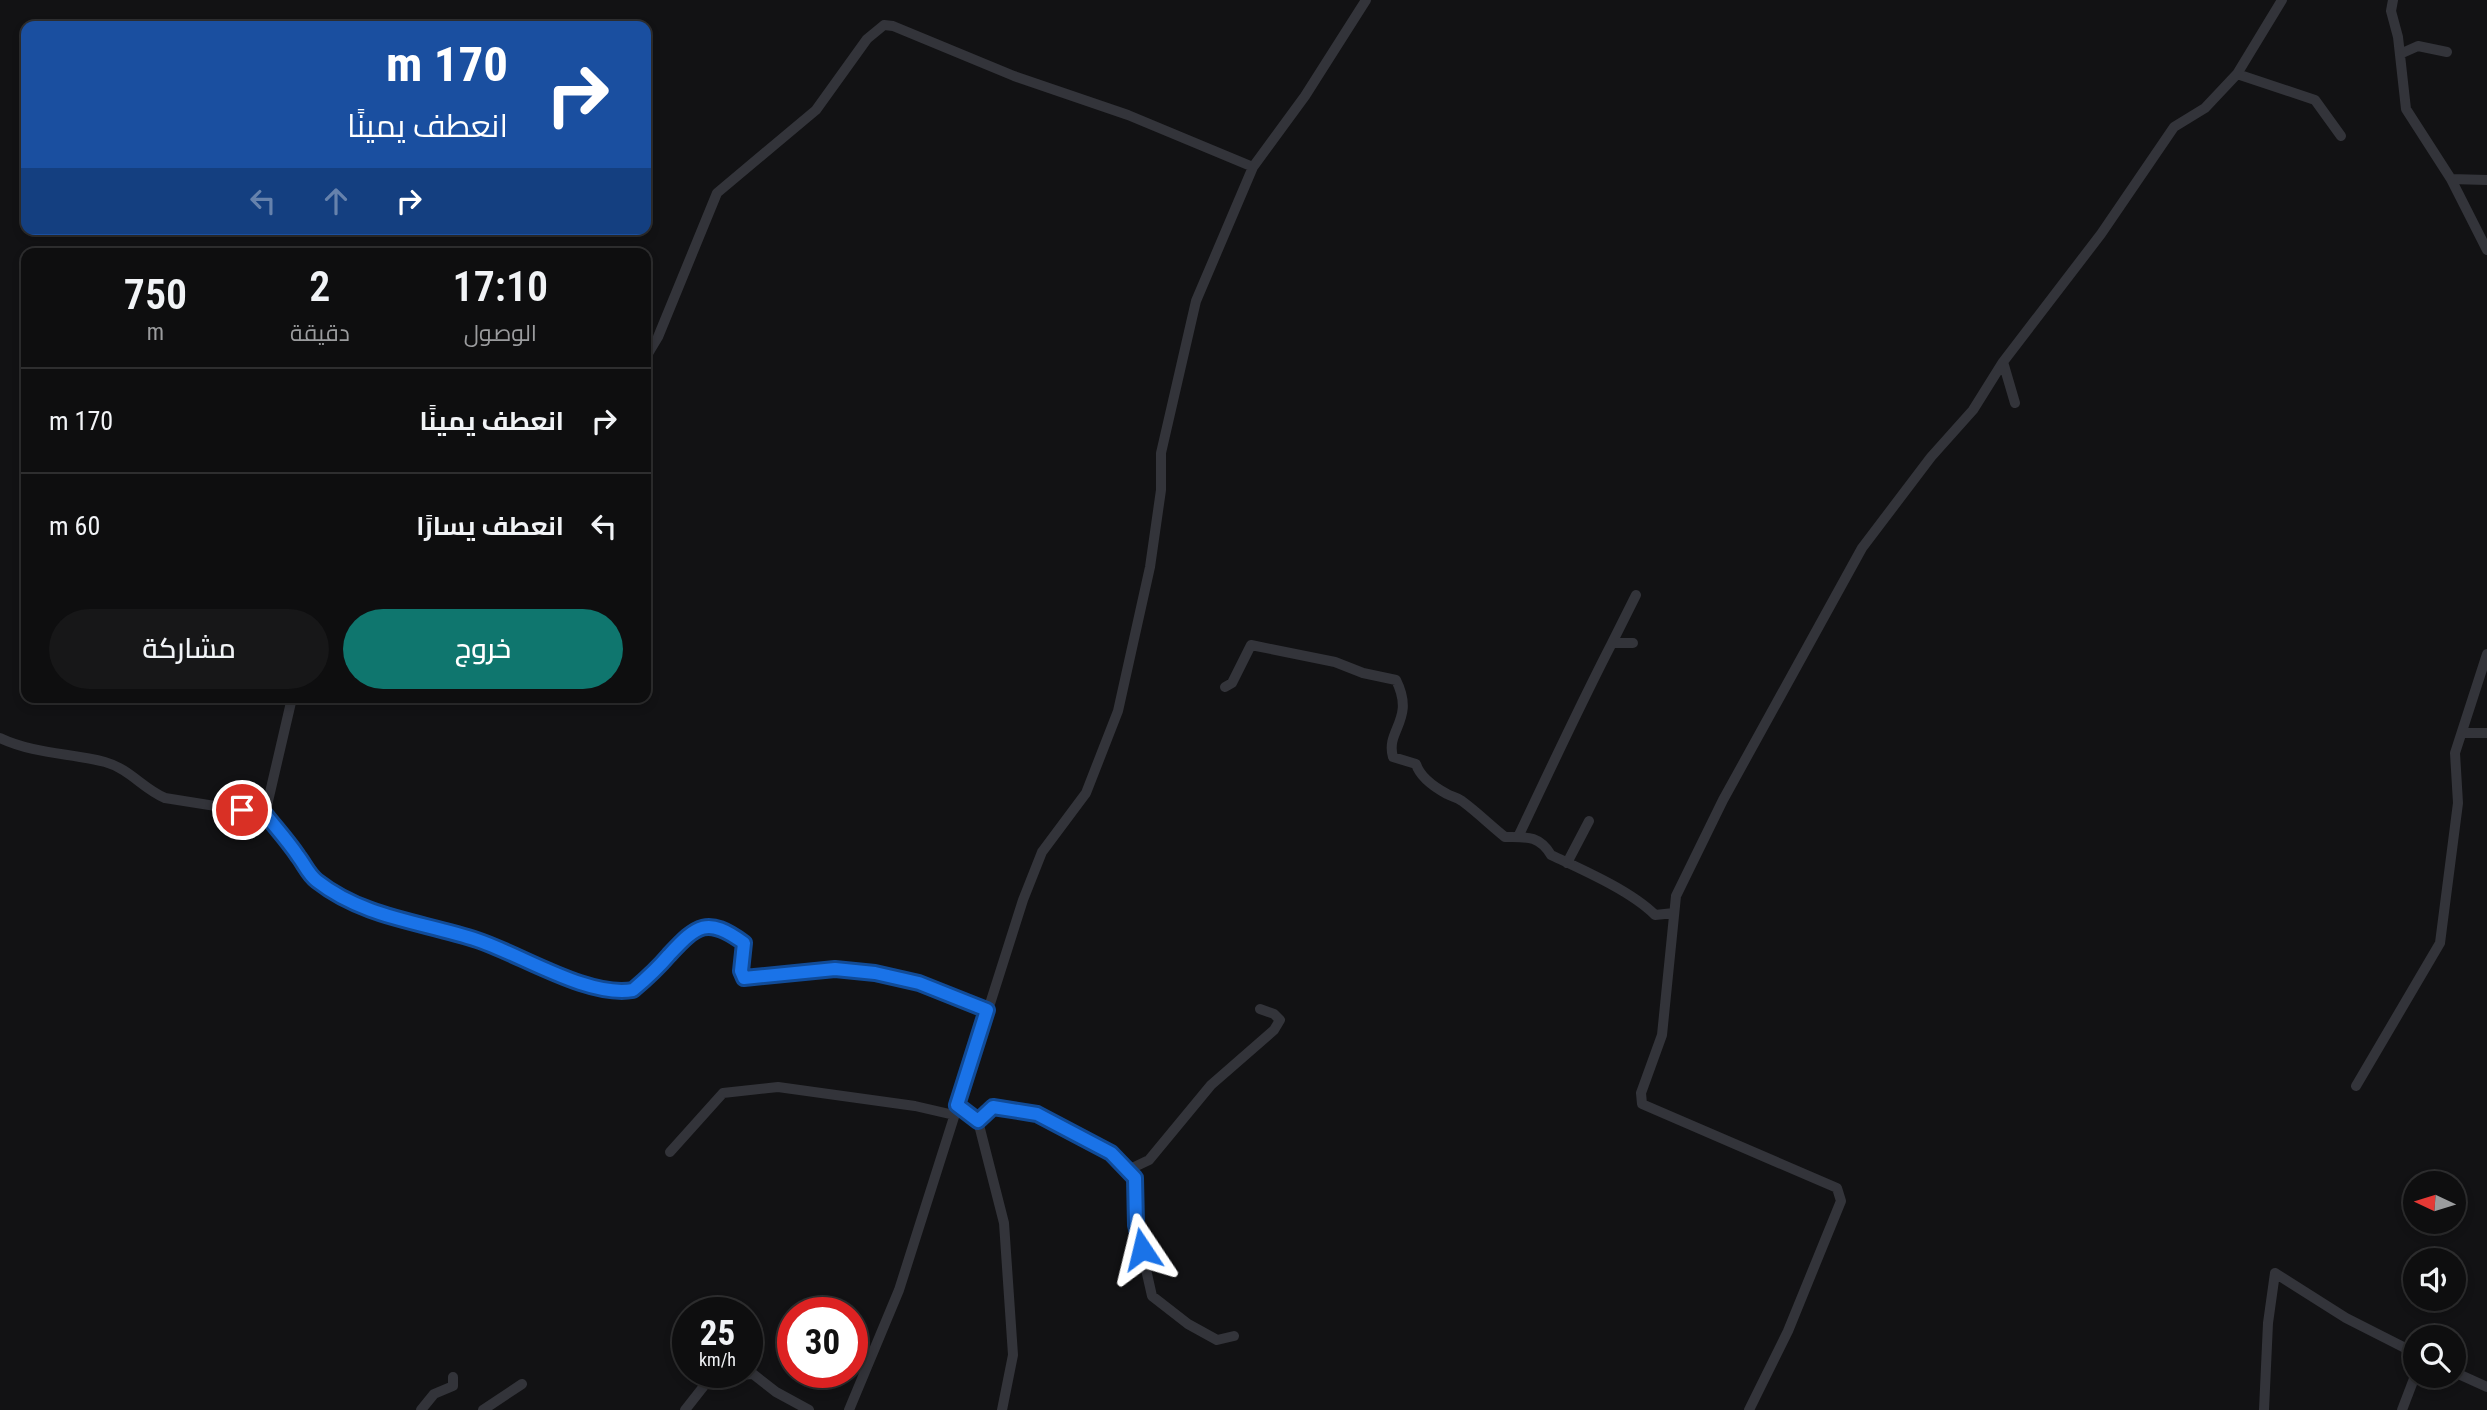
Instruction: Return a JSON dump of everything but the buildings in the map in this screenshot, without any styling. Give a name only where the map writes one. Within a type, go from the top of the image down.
[{"type":"street","points":[[849,1410],[899,1290],[1023,900],[1042,852],[1086,793],[1118,711],[1150,567],[1161,490],[1161,453],[1182,352],[1196,301],[1253,167],[1305,96],[1366,0]]},
{"type":"street","points":[[1749,1410],[1788,1331],[1840,1201],[1837,1188],[1642,1104],[1641,1093],[1662,1035],[1672,958],[1676,896],[1723,800],[1862,548],[1931,457],[1973,410],[2003,362],[2101,234],[2174,127],[2205,108],[2237,74],[2282,0]]},
{"type":"street","points":[[2393,0],[2391,11],[2400,54],[2406,109],[2451,179],[2487,250]]},
{"type":"street","points":[[651,349],[716,194],[816,110],[867,39],[884,25],[905,30],[1014,76],[1128,115],[1253,167]]},
{"type":"street","points":[[2400,54],[2418,46],[2447,52]]},
{"type":"street","points":[[2237,74],[2315,100],[2341,136]]},
{"type":"street","points":[[2451,179],[2487,180]]},
{"type":"street","points":[[2003,362],[2015,403]]},
{"type":"street","points":[[1518,837],[1552,761],[1564,742],[1579,704],[1636,595]]},
{"type":"street","points":[[1612,643],[1633,643]]},
{"type":"street","points":[[1225,687],[1232,683],[1251,645],[1335,662],[1363,673],[1396,680],[1402,693],[1404,715],[1391,749],[1393,757],[1416,764],[1427,780],[1447,794],[1459,798],[1504,837],[1534,837],[1545,844],[1551,855],[1621,892],[1638,898],[1655,915],[1674,913]]},
{"type":"street","points":[[2356,1086],[2440,943],[2458,803],[2455,753],[2463,733],[2473,690],[2487,654]]},
{"type":"street","points":[[265,814],[291,703]]},
{"type":"street","points":[[2463,733],[2487,733]]},
{"type":"street","points":[[0,738],[20,747],[106,762],[127,771],[151,793],[165,798],[265,814],[317,881],[353,902],[396,919],[476,940],[518,959],[604,990],[633,990],[690,931],[710,927],[729,932],[744,943],[741,971],[744,978],[835,969],[875,973],[919,983],[987,1010]]},
{"type":"street","points":[[1567,863],[1589,821]]},
{"type":"street","points":[[1128,1170],[1149,1160],[1211,1086],[1274,1030],[1280,1020],[1275,1014],[1260,1009]]},
{"type":"street","points":[[670,1152],[723,1093],[778,1087],[955,1110],[978,1121]]},
{"type":"street","points":[[978,1121],[993,1107],[1037,1114],[1111,1153],[1135,1178],[1136,1225],[1152,1296],[1188,1324],[1217,1340],[1234,1335]]},
{"type":"street","points":[[978,1121],[1004,1223],[1013,1355],[1002,1410]]},
{"type":"street","points":[[2264,1410],[2268,1323],[2275,1273],[2346,1318],[2403,1347]]},
{"type":"street","points":[[685,1410],[711,1377],[753,1374],[776,1392],[809,1410]]},
{"type":"street","points":[[421,1410],[434,1394],[453,1386],[453,1377]]},
{"type":"street","points":[[2466,1377],[2487,1387]]},
{"type":"street","points":[[483,1410],[522,1384]]},
{"type":"street","points":[[2402,1410],[2411,1388]]},
{"type":"route","points":[[242,810],[265,814],[317,881],[353,902],[391,917],[476,940],[535,966],[604,990],[633,990],[670,955],[690,931],[710,927],[729,932],[744,943],[741,975],[744,978],[783,972],[835,969],[875,973],[919,983],[987,1010],[957,1105],[978,1121],[993,1107],[1037,1114],[1111,1153],[1135,1178],[1136,1225],[1142,1249]]}]
